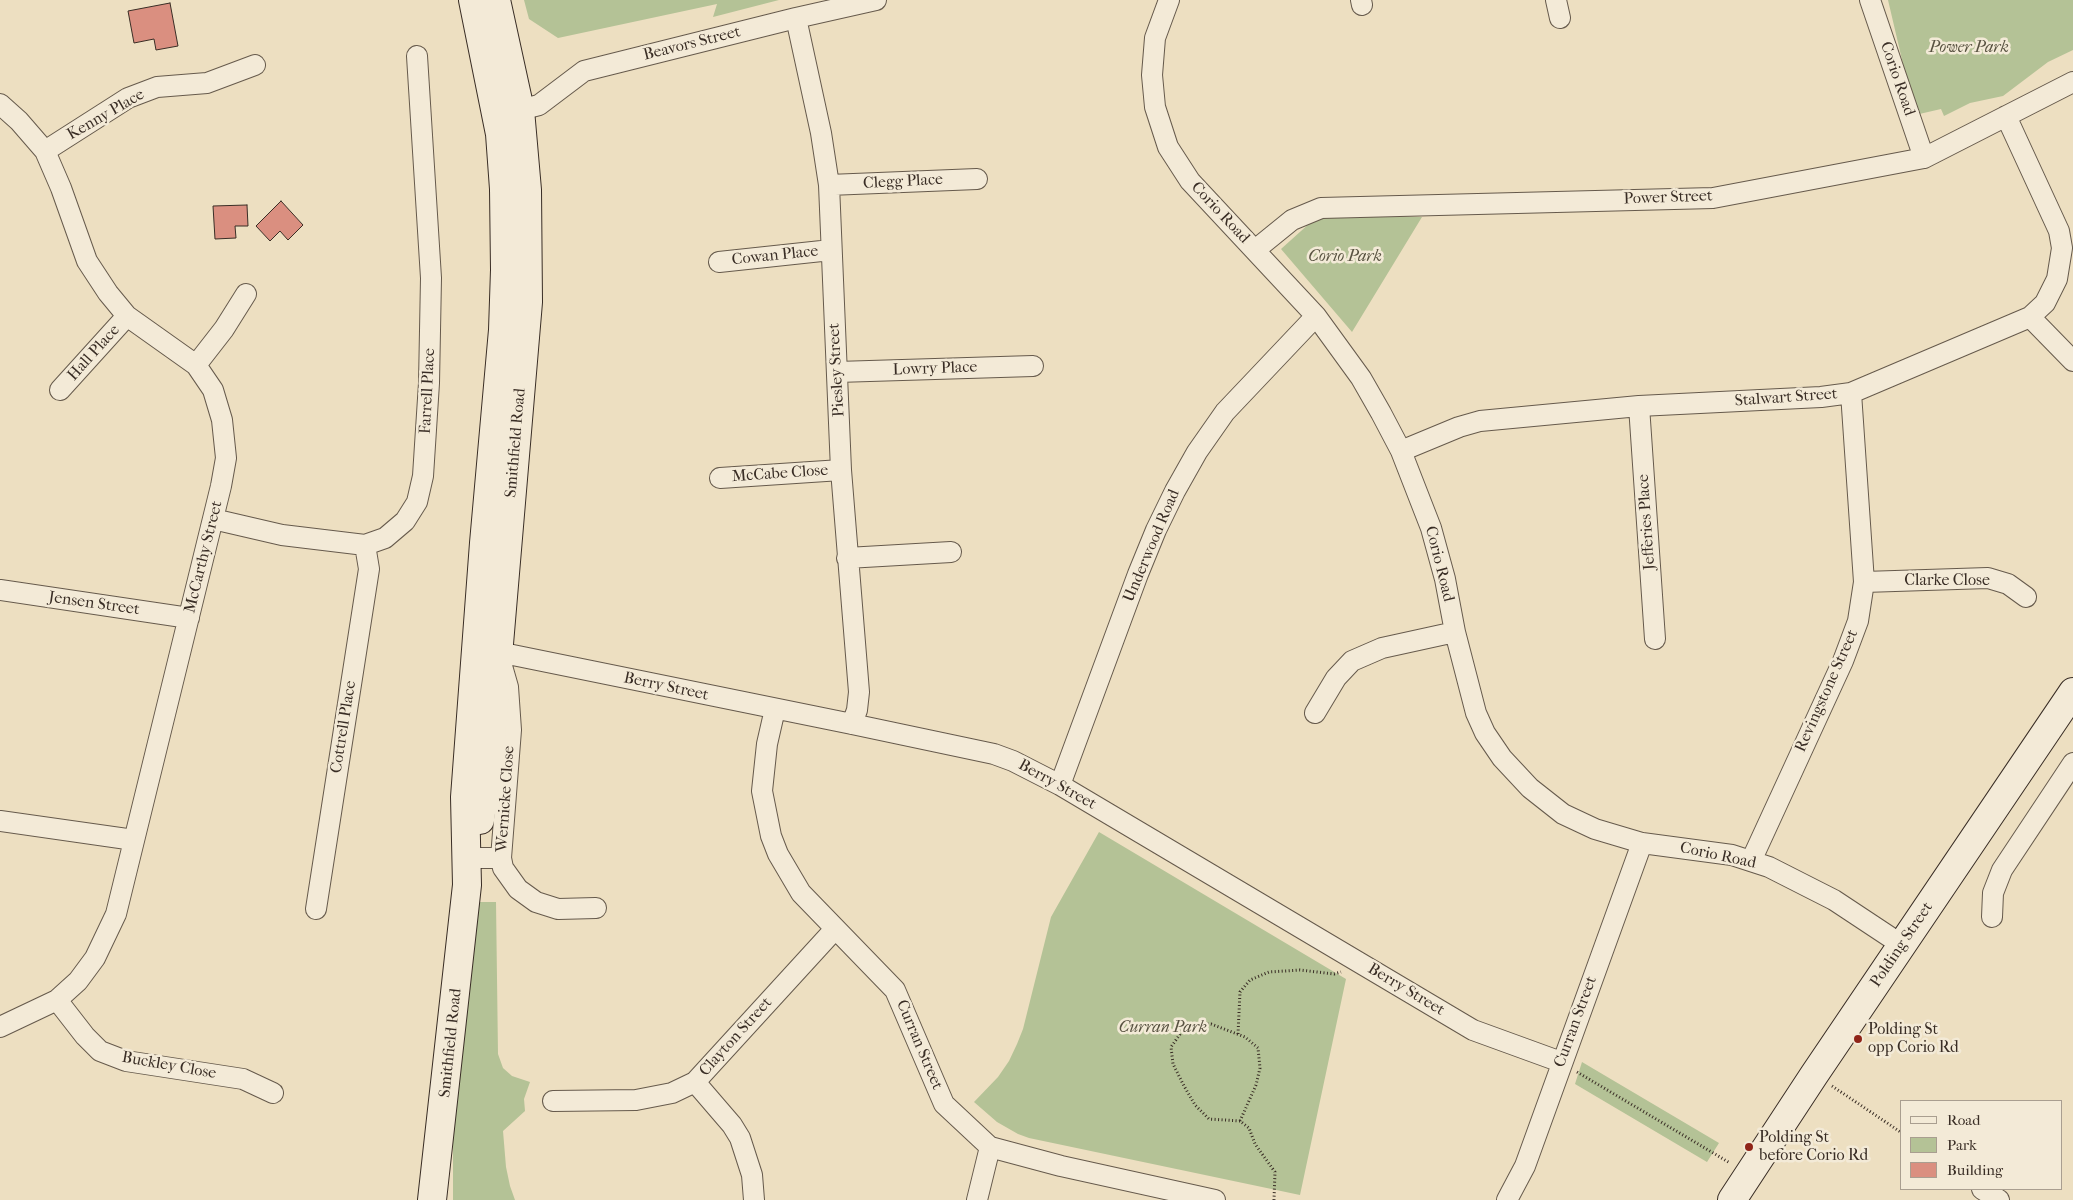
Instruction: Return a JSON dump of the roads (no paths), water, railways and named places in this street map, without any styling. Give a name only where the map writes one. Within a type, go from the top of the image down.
[{"type":"main road","name":"Smithfield Road","points":[[432,1200],[467,885],[464,811],[503,330],[505,270],[504,189],[500,134],[473,0]]},
{"type":"main road","points":[[482,0],[488,13],[506,95],[509,103],[520,110],[512,118],[510,126],[514,165],[518,274],[503,330]]},
{"type":"main road","name":"Smithfield Road","points":[[467,885],[488,858],[491,738],[528,302],[527,190],[520,110],[496,0]]},
{"type":"main road","points":[[464,811],[477,764],[486,667],[498,652],[489,635],[493,539],[488,499]]},
{"type":"main road","name":"Polding Street","points":[[1732,1200],[2073,692]]},
{"type":"street","name":"Beavors Street","points":[[520,110],[539,105],[584,71],[876,0]]},
{"type":"street","name":"Corio Road","points":[[1169,0],[1155,38],[1152,75],[1155,107],[1168,147],[1190,182],[1316,316],[1361,378],[1402,451],[1431,528],[1445,579],[1455,632],[1476,713],[1491,741],[1517,776],[1543,800],[1563,814],[1595,829],[1642,843],[1732,856],[1751,861],[1808,885],[1902,945]]},
{"type":"street","name":"Corio Road","points":[[1870,0],[1924,158]]},
{"type":"street","name":"Piesley Street","points":[[796,18],[821,133],[829,185],[841,470],[859,692],[857,710],[852,724]]},
{"type":"street","name":"Farrell Place","points":[[213,519],[282,535],[324,542],[364,545],[385,538],[405,521],[417,502],[423,476],[429,383],[431,278],[417,56]]},
{"type":"street","name":"Kenny Place","points":[[45,151],[128,98],[157,87],[207,83],[255,65]]},
{"type":"street","name":"Power Street","points":[[1255,250],[1292,220],[1321,208],[1713,198],[1924,158],[2073,82]]},
{"type":"street","name":"McCarthy Street","points":[[0,104],[20,121],[45,151],[61,188],[87,261],[108,293],[127,316],[196,366],[213,390],[222,420],[226,458],[213,519],[116,914],[96,958],[78,981],[58,1000],[0,1027]]},
{"type":"street","name":"Stalwart Street","points":[[1402,451],[1459,427],[1480,421],[1640,406],[1821,397],[1851,393],[2030,317],[2045,303],[2057,279],[2062,248],[2059,230],[2006,116]]},
{"type":"street","name":"Clegg Place","points":[[829,185],[977,179]]},
{"type":"street","name":"Cowan Place","points":[[719,262],[831,250]]},
{"type":"street","points":[[196,366],[224,329],[246,294]]},
{"type":"street","name":"Hall Place","points":[[60,390],[127,316]]},
{"type":"street","name":"Underwood Road","points":[[1060,785],[1138,574],[1175,491],[1197,452],[1225,412],[1316,316]]},
{"type":"street","points":[[2030,317],[2073,360]]},
{"type":"street","name":"Lowry Place","points":[[837,372],[1032,366]]},
{"type":"street","name":"Revingstone Street","points":[[1751,861],[1843,661],[1858,621],[1864,582],[1851,393]]},
{"type":"street","name":"Jefferies Place","points":[[1640,406],[1655,639]]},
{"type":"street","name":"McCabe Close","points":[[720,478],[841,470]]},
{"type":"street","name":"Cottrell Place","points":[[316,909],[369,569],[364,545]]},
{"type":"street","points":[[847,558],[951,552]]},
{"type":"street","name":"Clarke Close","points":[[1864,582],[1988,578],[2008,584],[2026,597]]},
{"type":"street","name":"Jensen Street","points":[[0,590],[189,618]]},
{"type":"street","points":[[1315,713],[1336,678],[1352,661],[1382,648],[1455,632]]},
{"type":"street","name":"Berry Street","points":[[498,652],[994,754],[1013,761],[1060,785],[1473,1030],[1561,1062]]},
{"type":"street","name":"Curran Street","points":[[775,709],[767,744],[762,791],[771,836],[788,873],[801,893],[896,990],[944,1104],[990,1147],[1186,1197],[1215,1200]]},
{"type":"street","points":[[1992,917],[1993,893],[2002,870],[2073,763]]},
{"type":"street","points":[[0,821],[134,840]]},
{"type":"street","name":"Curran Street","points":[[1507,1200],[1525,1166],[1561,1062],[1642,843]]},
{"type":"street","name":"Wernicke Close","points":[[488,858],[505,872],[522,893],[536,902],[558,909],[596,908]]},
{"type":"street","name":"Clayton Street","points":[[553,1101],[636,1100],[672,1093],[695,1082],[835,929]]},
{"type":"street","name":"Buckley Close","points":[[58,1000],[84,1036],[100,1051],[126,1061],[242,1079],[273,1093]]},
{"type":"street","points":[[695,1082],[732,1125],[740,1138],[752,1175],[754,1200]]},
{"type":"street","points":[[977,1200],[990,1147]]},
{"type":"street","points":[[1984,1190],[1999,1200]]},
{"type":"place","name":"Polding St opp Corio Rd","points":[[1858,1039]]},
{"type":"place","name":"Polding St before Corio Rd","points":[[1749,1147]]},
{"type":"park label","name":"Power Park","points":[[1969,48]]},
{"type":"park label","name":"Corio Park","points":[[1345,257]]},
{"type":"park label","name":"Curran Park","points":[[1163,1028]]}]
